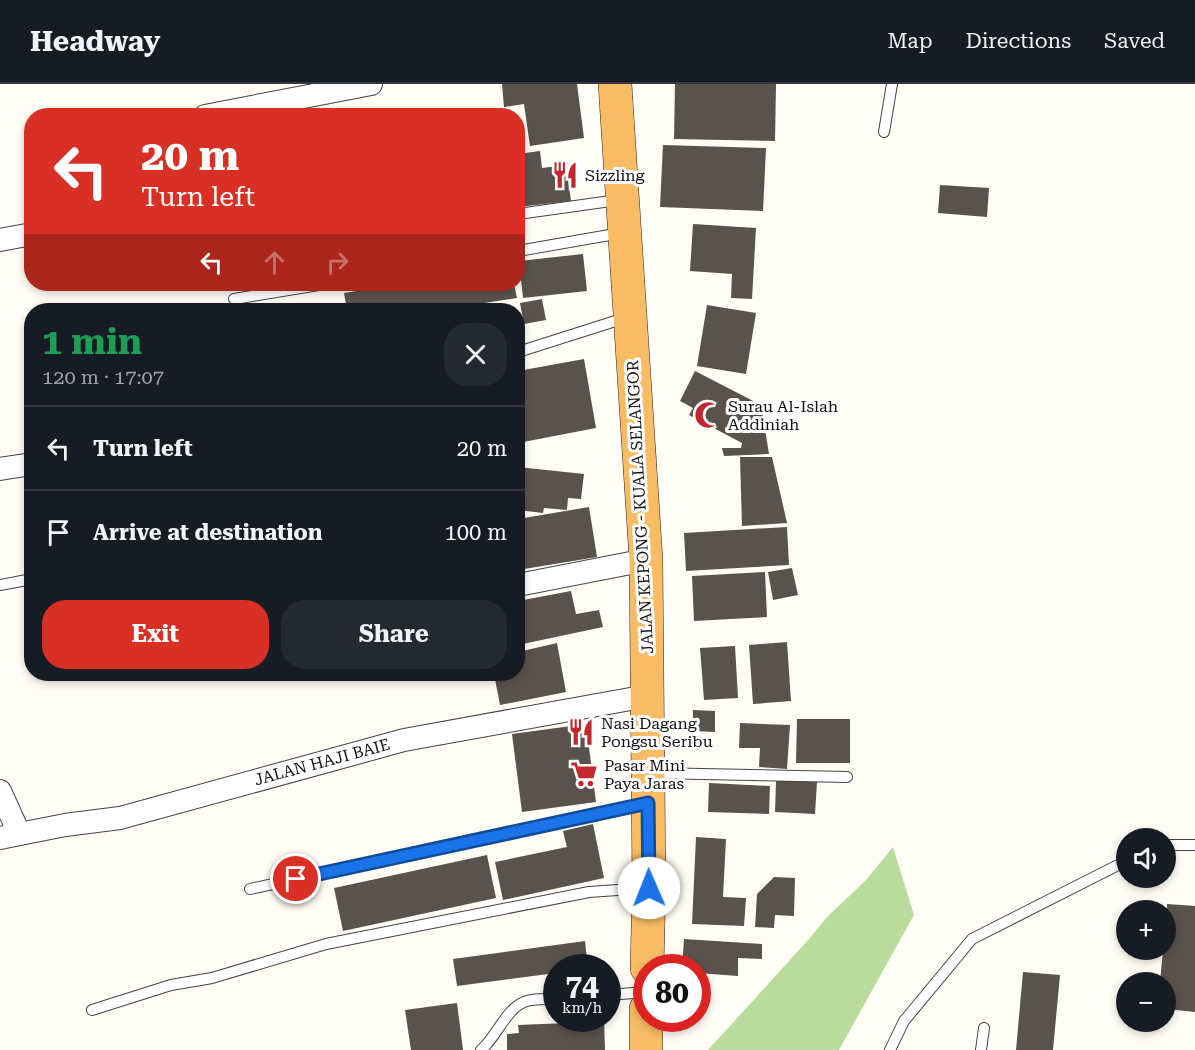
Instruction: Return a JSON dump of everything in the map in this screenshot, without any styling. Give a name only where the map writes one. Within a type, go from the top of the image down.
[{"type":"highway","name":"JALAN KEPONG - KUALA SELANGOR","points":[[615,84],[646,560],[649,888],[647,954]]},
{"type":"highway","points":[[646,1032],[646,1050]]},
{"type":"street","points":[[246,108],[371,84]]},
{"type":"street","points":[[0,240],[24,236]]},
{"type":"street","points":[[0,469],[24,465]]},
{"type":"street","points":[[525,584],[646,560]]},
{"type":"street","name":"JALAN HAJI BAIE","points":[[10,836],[65,825],[120,818],[404,740],[647,696]]},
{"type":"street","points":[[0,791],[10,836]]},
{"type":"lane","points":[[884,132],[892,84]]},
{"type":"lane","points":[[525,213],[622,199]]},
{"type":"lane","points":[[525,250],[625,233]]},
{"type":"lane","points":[[234,299],[283,291]]},
{"type":"lane","points":[[525,350],[631,316]]},
{"type":"lane","points":[[0,585],[24,580]]},
{"type":"lane","points":[[250,890],[648,788],[848,777]]},
{"type":"lane","points":[[1176,845],[1195,845]]},
{"type":"lane","points":[[890,1050],[904,1021],[972,939],[1116,866]]},
{"type":"lane","points":[[92,1010],[171,985],[212,978],[326,944],[589,892],[649,888]]},
{"type":"lane","points":[[481,1050],[489,1044],[503,1019],[525,1001],[543,1000]]},
{"type":"lane","points":[[981,1050],[984,1028]]},
{"type":"green space","points":[[893,847],[914,915],[839,1050],[708,1050],[828,916],[866,880]]},
{"type":"building","points":[[502,84],[577,84],[584,138],[530,146],[524,104],[504,107]]},
{"type":"building","points":[[675,84],[776,84],[775,141],[674,139]]},
{"type":"building","points":[[663,145],[766,148],[763,211],[660,207]]},
{"type":"building","points":[[540,151],[542,168],[566,165],[571,201],[525,206],[525,153]]},
{"type":"building","points":[[940,185],[989,188],[987,217],[938,213]]},
{"type":"building","points":[[693,224],[756,228],[752,299],[731,298],[732,274],[690,271]]},
{"type":"building","points":[[583,254],[587,291],[523,298],[525,260]]},
{"type":"building","points":[[357,291],[516,291],[517,298],[485,303],[346,303],[344,293]]},
{"type":"building","points":[[542,299],[546,320],[525,324],[525,303],[520,303]]},
{"type":"building","points":[[707,305],[756,313],[746,374],[697,366]]},
{"type":"building","points":[[584,359],[596,428],[525,442],[525,370]]},
{"type":"building","points":[[695,371],[761,405],[769,454],[724,456],[722,448],[741,448],[742,443],[689,415],[693,408],[680,401]]},
{"type":"building","points":[[740,457],[772,457],[787,523],[742,526]]},
{"type":"building","points":[[525,468],[584,474],[581,499],[568,498],[567,510],[544,508],[543,513],[525,511]]},
{"type":"building","points":[[589,507],[597,557],[525,569],[525,518]]},
{"type":"building","points":[[787,527],[789,565],[686,571],[684,533]]},
{"type":"building","points":[[792,568],[798,595],[773,600],[768,572]]},
{"type":"building","points":[[765,572],[767,617],[694,621],[692,576]]},
{"type":"building","points":[[571,591],[576,614],[599,610],[603,627],[525,644],[525,600]]},
{"type":"building","points":[[787,642],[791,701],[753,704],[749,645]]},
{"type":"building","points":[[557,643],[566,692],[500,705],[495,681],[525,681],[525,650]]},
{"type":"building","points":[[735,646],[738,698],[704,700],[700,648]]},
{"type":"building","points":[[693,710],[715,711],[715,732],[693,731]]},
{"type":"building","points":[[797,719],[850,719],[850,763],[796,763]]},
{"type":"building","points":[[740,723],[790,725],[787,769],[759,767],[760,748],[739,748]]},
{"type":"building","points":[[586,724],[596,802],[522,812],[512,734]]},
{"type":"building","points":[[776,780],[817,782],[815,814],[775,812]]},
{"type":"building","points":[[709,783],[770,786],[769,814],[708,812]]},
{"type":"building","points":[[593,824],[604,878],[503,900],[495,862],[567,847],[563,831]]},
{"type":"building","points":[[696,837],[726,839],[723,897],[746,898],[744,926],[692,924]]},
{"type":"building","points":[[487,855],[496,898],[343,931],[334,888]]},
{"type":"building","points":[[774,877],[795,878],[794,916],[775,915],[774,928],[755,927],[757,894]]},
{"type":"building","points":[[1176,905],[1195,906],[1195,1012],[1176,1010],[1176,972],[1161,972],[1162,960],[1176,960]]},
{"type":"building","points":[[684,939],[762,944],[762,959],[738,958],[738,976],[711,974],[711,954],[683,954]]},
{"type":"building","points":[[585,941],[586,954],[543,954],[543,975],[457,986],[453,959]]},
{"type":"building","points":[[1023,972],[1060,975],[1053,1050],[1016,1050]]},
{"type":"building","points":[[457,1003],[463,1050],[411,1050],[405,1010]]},
{"type":"building","points":[[543,1024],[543,1032],[604,1032],[605,1050],[507,1050],[507,1034],[519,1033],[518,1025]]},
{"type":"place","name":"Sizzling","points":[[565,175]]},
{"type":"place","name":"Surau Al-Islah Addiniah","points":[[708,415]]},
{"type":"place","name":"Nasi Dagang Pongsu Seribu","points":[[581,732]]},
{"type":"place","name":"Pasar Mini Paya Jaras","points":[[584,774]]},
{"type":"route","points":[[296,879],[648,803],[649,888]]}]
